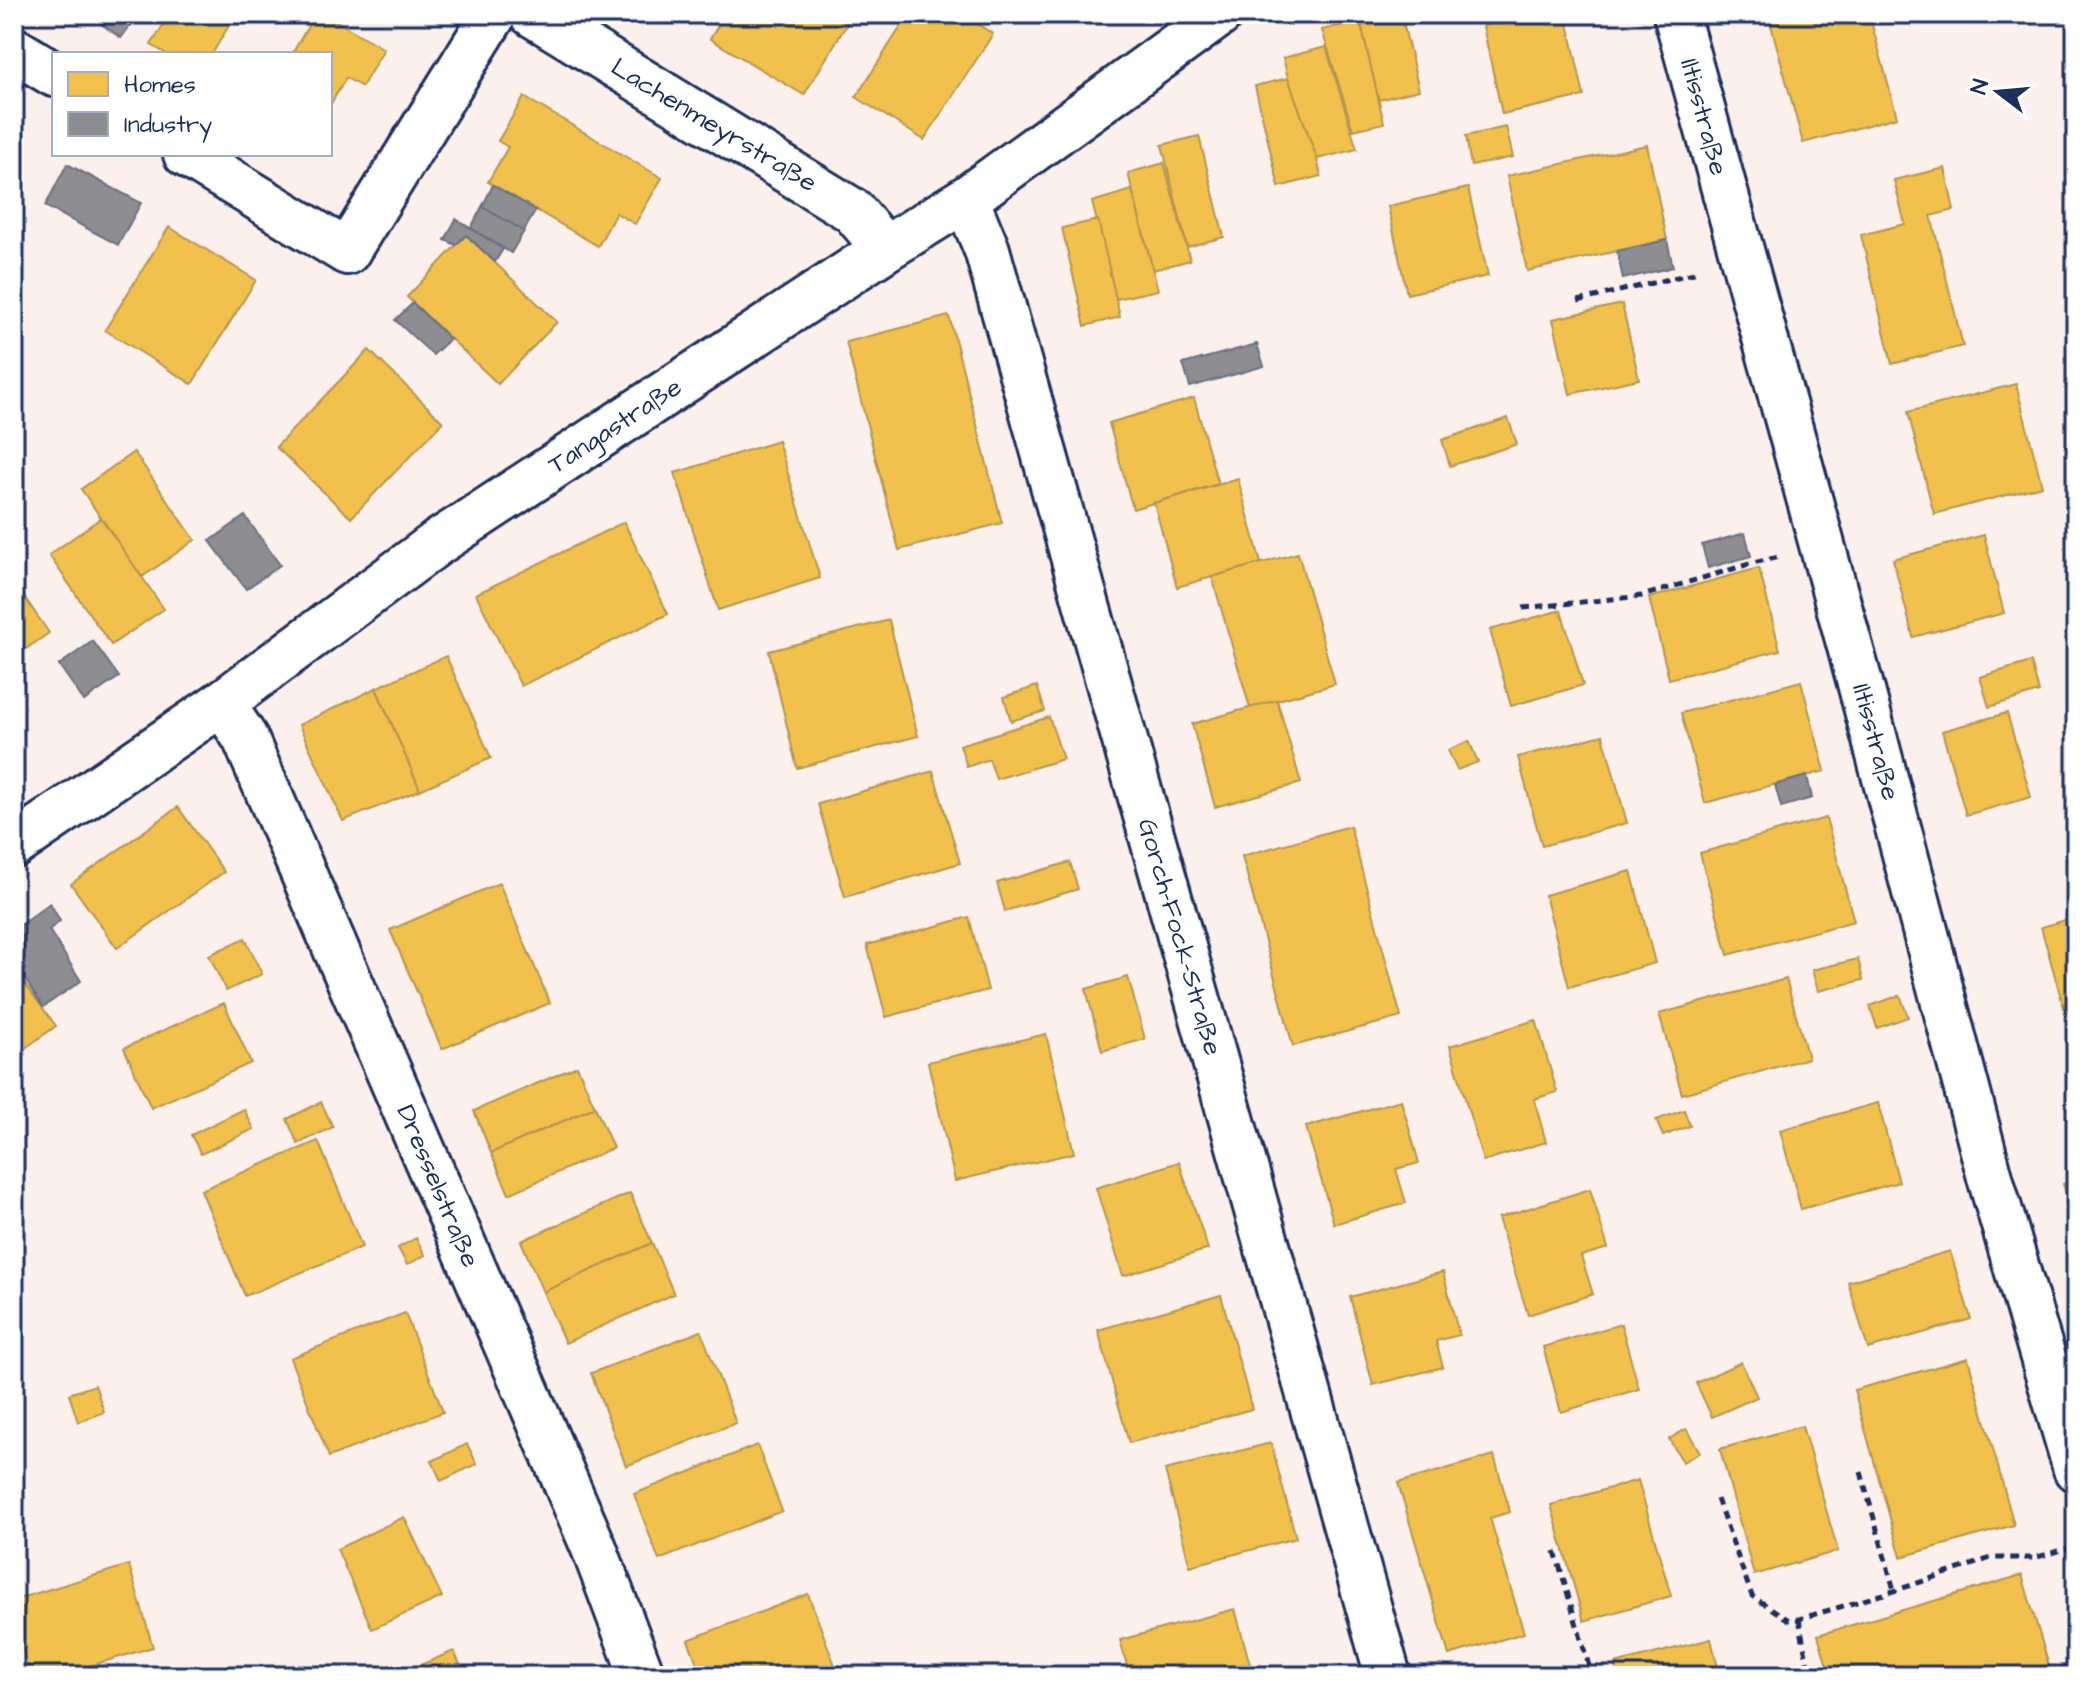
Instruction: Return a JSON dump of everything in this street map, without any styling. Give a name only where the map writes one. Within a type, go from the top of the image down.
[{"type":"street","points":[[189,156],[347,252],[494,14]]},
{"type":"street","name":"Lachenmeyrstraße","points":[[532,14],[853,211],[885,249]]},
{"type":"street","name":"Tangastraße","points":[[14,845],[222,703],[437,543],[966,199],[1220,14]]},
{"type":"street","name":"Iltisstraße","points":[[1676,14],[1864,698],[1991,1181],[2076,1469]]},
{"type":"street","points":[[14,50],[52,73]]},
{"type":"street","name":"Gorch-Fock-Straße","points":[[966,199],[987,250],[1388,1676]]},
{"type":"street","name":"Dresselstraße","points":[[222,703],[245,738],[594,1548],[642,1676]]},
{"type":"path","points":[[1578,301],[1705,270]]},
{"type":"path","points":[[1523,608],[1642,596],[1790,555]]},
{"type":"path","points":[[1861,1472],[1894,1591]]},
{"type":"path","points":[[1717,1499],[1752,1596],[1789,1620],[1894,1591],[1991,1558],[2034,1558],[2076,1546]]},
{"type":"path","points":[[1555,1551],[1592,1676]]},
{"type":"path","points":[[1799,1619],[1810,1676]]},
{"type":"building: Homes","points":[[170,14],[229,14],[234,17],[213,52],[163,52],[151,45]]},
{"type":"building: Homes","points":[[315,14],[324,14],[384,49],[362,87],[346,78],[332,102],[332,52],[293,52]]},
{"type":"building: Homes","points":[[725,14],[853,14],[804,95],[710,39]]},
{"type":"building: Homes","points":[[909,14],[962,14],[993,34],[924,140],[856,97]]},
{"type":"building: Homes","points":[[1359,14],[1401,14],[1419,90],[1378,100]]},
{"type":"building: Homes","points":[[1539,14],[1566,14],[1584,96],[1502,114],[1483,26]]},
{"type":"building: Homes","points":[[1768,14],[1891,14],[1871,21],[1897,117],[1803,143]]},
{"type":"building: Homes","points":[[1360,21],[1384,123],[1353,130],[1322,30]]},
{"type":"building: Homes","points":[[1326,47],[1357,149],[1317,159],[1283,58]]},
{"type":"building: Homes","points":[[1288,78],[1321,176],[1279,187],[1255,86]]},
{"type":"building: Homes","points":[[524,97],[662,178],[635,224],[616,213],[598,246],[488,182],[508,147],[498,141]]},
{"type":"building: Homes","points":[[1506,127],[1513,157],[1471,166],[1466,136]]},
{"type":"building: Homes","points":[[1199,136],[1224,237],[1187,247],[1162,145]]},
{"type":"building: Homes","points":[[1647,145],[1667,240],[1527,271],[1507,176]]},
{"type":"building: Homes","points":[[1164,163],[1190,260],[1153,270],[1128,173]]},
{"type":"building: Homes","points":[[1945,168],[1954,210],[1931,216],[1963,346],[1892,364],[1861,235],[1905,224],[1894,180]]},
{"type":"building: Homes","points":[[1468,188],[1488,276],[1407,294],[1388,206]]},
{"type":"building: Homes","points":[[1132,190],[1158,290],[1116,299],[1092,202]]},
{"type":"building: Homes","points":[[1098,220],[1120,317],[1085,326],[1062,228]]},
{"type":"building: Homes","points":[[169,227],[256,280],[192,384],[105,330]]},
{"type":"building: Homes","points":[[466,235],[557,322],[498,384],[407,297]]},
{"type":"building: Homes","points":[[1622,304],[1639,379],[1570,394],[1553,319]]},
{"type":"building: Homes","points":[[949,316],[1002,523],[899,550],[846,342]]},
{"type":"building: Homes","points":[[369,350],[443,422],[351,518],[276,447]]},
{"type":"building: Homes","points":[[2016,384],[2042,486],[1934,514],[1908,412]]},
{"type":"building: Homes","points":[[1194,398],[1218,484],[1133,509],[1109,423]]},
{"type":"building: Homes","points":[[1508,418],[1517,444],[1450,466],[1442,440]]},
{"type":"building: Homes","points":[[778,441],[820,578],[718,610],[675,473]]},
{"type":"building: Homes","points":[[134,452],[195,540],[142,577],[81,489]]},
{"type":"building: Homes","points":[[1238,479],[1261,563],[1177,587],[1154,503]]},
{"type":"building: Homes","points":[[101,518],[164,609],[111,645],[49,555]]},
{"type":"building: Homes","points":[[624,522],[668,614],[521,686],[476,594]]},
{"type":"building: Homes","points":[[1984,535],[2004,613],[1913,637],[1893,559]]},
{"type":"building: Homes","points":[[1298,553],[1335,684],[1250,708],[1212,577]]},
{"type":"building: Homes","points":[[1759,568],[1780,650],[1669,679],[1649,598]]},
{"type":"building: Homes","points":[[14,582],[49,633],[14,657]]},
{"type":"building: Homes","points":[[1561,610],[1583,685],[1511,706],[1490,630]]},
{"type":"building: Homes","points":[[889,620],[918,736],[797,768],[769,651]]},
{"type":"building: Homes","points":[[446,656],[491,758],[420,790],[376,688]]},
{"type":"building: Homes","points":[[2031,662],[2039,692],[1989,707],[1980,677]]},
{"type":"building: Homes","points":[[1801,681],[1825,771],[1705,803],[1681,713]]},
{"type":"building: Homes","points":[[1037,686],[1045,711],[1011,721],[1004,697]]},
{"type":"building: Homes","points":[[376,688],[420,790],[343,821],[299,725]]},
{"type":"building: Homes","points":[[1277,700],[1301,783],[1215,807],[1192,724]]},
{"type":"building: Homes","points":[[2007,713],[2031,797],[1966,815],[1942,731]]},
{"type":"building: Homes","points":[[1049,717],[1063,759],[996,779],[989,759],[967,767],[960,745]]},
{"type":"building: Homes","points":[[1603,735],[1627,823],[1542,846],[1518,757]]},
{"type":"building: Homes","points":[[1469,741],[1478,762],[1457,770],[1448,750]]},
{"type":"building: Homes","points":[[933,771],[960,863],[845,897],[818,804]]},
{"type":"building: Homes","points":[[178,807],[224,872],[117,948],[71,884]]},
{"type":"building: Homes","points":[[1826,818],[1854,921],[1728,955],[1700,853]]},
{"type":"building: Homes","points":[[1350,826],[1401,1017],[1293,1046],[1242,856]]},
{"type":"building: Homes","points":[[1070,862],[1078,889],[1005,911],[997,883]]},
{"type":"building: Homes","points":[[1631,871],[1655,963],[1569,987],[1545,895]]},
{"type":"building: Homes","points":[[499,883],[550,1003],[442,1049],[390,930]]},
{"type":"building: Homes","points":[[969,917],[988,990],[886,1017],[867,945]]},
{"type":"building: Homes","points":[[2076,917],[2076,1050],[2041,927]]},
{"type":"building: Homes","points":[[245,938],[262,974],[226,991],[209,955]]},
{"type":"building: Homes","points":[[1858,959],[1863,980],[1818,991],[1812,970]]},
{"type":"building: Homes","points":[[14,969],[56,1026],[14,1056]]},
{"type":"building: Homes","points":[[1128,977],[1145,1039],[1102,1051],[1086,989]]},
{"type":"building: Homes","points":[[1786,979],[1808,1058],[1682,1094],[1659,1014]]},
{"type":"building: Homes","points":[[1900,995],[1908,1017],[1877,1028],[1870,1006]]},
{"type":"building: Homes","points":[[224,1003],[251,1063],[151,1108],[124,1048]]},
{"type":"building: Homes","points":[[1536,1020],[1557,1092],[1534,1099],[1546,1142],[1483,1161],[1450,1046]]},
{"type":"building: Homes","points":[[1046,1034],[1074,1153],[955,1181],[928,1062]]},
{"type":"building: Homes","points":[[577,1066],[595,1107],[491,1153],[474,1111]]},
{"type":"building: Homes","points":[[1401,1100],[1419,1163],[1396,1169],[1406,1203],[1334,1224],[1306,1127]]},
{"type":"building: Homes","points":[[321,1102],[333,1127],[298,1144],[287,1119]]},
{"type":"building: Homes","points":[[1878,1103],[1899,1182],[1801,1209],[1780,1130]]},
{"type":"building: Homes","points":[[595,1107],[613,1148],[509,1194],[491,1153]]},
{"type":"building: Homes","points":[[244,1109],[254,1129],[201,1154],[191,1135]]},
{"type":"building: Homes","points":[[1684,1110],[1690,1126],[1663,1136],[1656,1120]]},
{"type":"building: Homes","points":[[318,1141],[362,1247],[245,1296],[201,1190]]},
{"type":"building: Homes","points":[[1179,1162],[1208,1249],[1123,1276],[1096,1188]]},
{"type":"building: Homes","points":[[2076,1180],[2076,1224],[2063,1184]]},
{"type":"building: Homes","points":[[1590,1189],[1608,1248],[1581,1256],[1593,1294],[1528,1315],[1498,1218]]},
{"type":"building: Homes","points":[[630,1193],[652,1243],[543,1292],[521,1241]]},
{"type":"building: Homes","points":[[416,1238],[425,1255],[407,1265],[398,1248]]},
{"type":"building: Homes","points":[[652,1243],[674,1294],[565,1343],[543,1292]]},
{"type":"building: Homes","points":[[1950,1251],[1971,1319],[1868,1349],[1848,1282]]},
{"type":"building: Homes","points":[[1443,1272],[1459,1335],[1436,1341],[1443,1367],[1373,1385],[1350,1297]]},
{"type":"building: Homes","points":[[1221,1295],[1252,1409],[1129,1443],[1098,1330]]},
{"type":"building: Homes","points":[[405,1313],[443,1412],[329,1457],[290,1358]]},
{"type":"building: Homes","points":[[1621,1324],[1639,1389],[1561,1412],[1543,1347]]},
{"type":"building: Homes","points":[[701,1331],[736,1423],[626,1466],[591,1373]]},
{"type":"building: Homes","points":[[1968,1358],[2014,1525],[1901,1557],[1854,1390]]},
{"type":"building: Homes","points":[[1741,1362],[1757,1397],[1712,1417],[1696,1383]]},
{"type":"building: Homes","points":[[95,1385],[104,1412],[78,1422],[69,1394]]},
{"type":"building: Homes","points":[[1802,1426],[1838,1551],[1754,1575],[1720,1449]]},
{"type":"building: Homes","points":[[1686,1429],[1700,1452],[1683,1462],[1669,1439]]},
{"type":"building: Homes","points":[[1271,1443],[1296,1538],[1190,1566],[1165,1470]]},
{"type":"building: Homes","points":[[467,1444],[477,1464],[441,1481],[432,1461]]},
{"type":"building: Homes","points":[[757,1445],[782,1511],[659,1560],[634,1494]]},
{"type":"building: Homes","points":[[1494,1455],[1510,1512],[1490,1518],[1524,1633],[1449,1655],[1398,1483]]},
{"type":"building: Homes","points":[[1638,1480],[1671,1596],[1584,1621],[1551,1505]]},
{"type":"building: Homes","points":[[404,1517],[442,1597],[372,1629],[337,1549]]},
{"type":"building: Homes","points":[[129,1565],[153,1647],[56,1676],[30,1676],[14,1621],[14,1600]]},
{"type":"building: Homes","points":[[2022,1575],[2052,1676],[1830,1676],[1818,1635]]},
{"type":"building: Homes","points":[[808,1594],[839,1676],[702,1676],[688,1640]]},
{"type":"building: Homes","points":[[1235,1609],[1253,1676],[1130,1676],[1120,1640]]},
{"type":"building: Homes","points":[[1711,1639],[1720,1676],[1618,1676],[1615,1664]]},
{"type":"building: Homes","points":[[454,1651],[465,1676],[394,1676]]},
{"type":"building: Industry","points":[[107,14],[139,14],[121,38],[100,23]]},
{"type":"building: Industry","points":[[67,164],[141,203],[118,245],[45,206]]},
{"type":"building: Industry","points":[[493,185],[536,210],[524,231],[482,207]]},
{"type":"building: Industry","points":[[482,207],[524,231],[511,253],[471,228]]},
{"type":"building: Industry","points":[[456,219],[503,249],[495,262],[466,235],[456,245],[445,240]]},
{"type":"building: Industry","points":[[1667,240],[1673,267],[1623,279],[1617,251]]},
{"type":"building: Industry","points":[[413,303],[450,339],[433,355],[395,320]]},
{"type":"building: Industry","points":[[1257,344],[1264,366],[1190,387],[1183,364]]},
{"type":"building: Industry","points":[[245,516],[280,565],[246,589],[210,541]]},
{"type":"building: Industry","points":[[1745,533],[1751,556],[1708,568],[1702,545]]},
{"type":"building: Industry","points":[[93,641],[119,677],[84,701],[59,665]]},
{"type":"building: Industry","points":[[1807,776],[1812,798],[1781,807],[1775,785]]},
{"type":"building: Industry","points":[[50,903],[60,921],[49,930],[81,981],[43,1007],[14,962],[14,930]]}]
